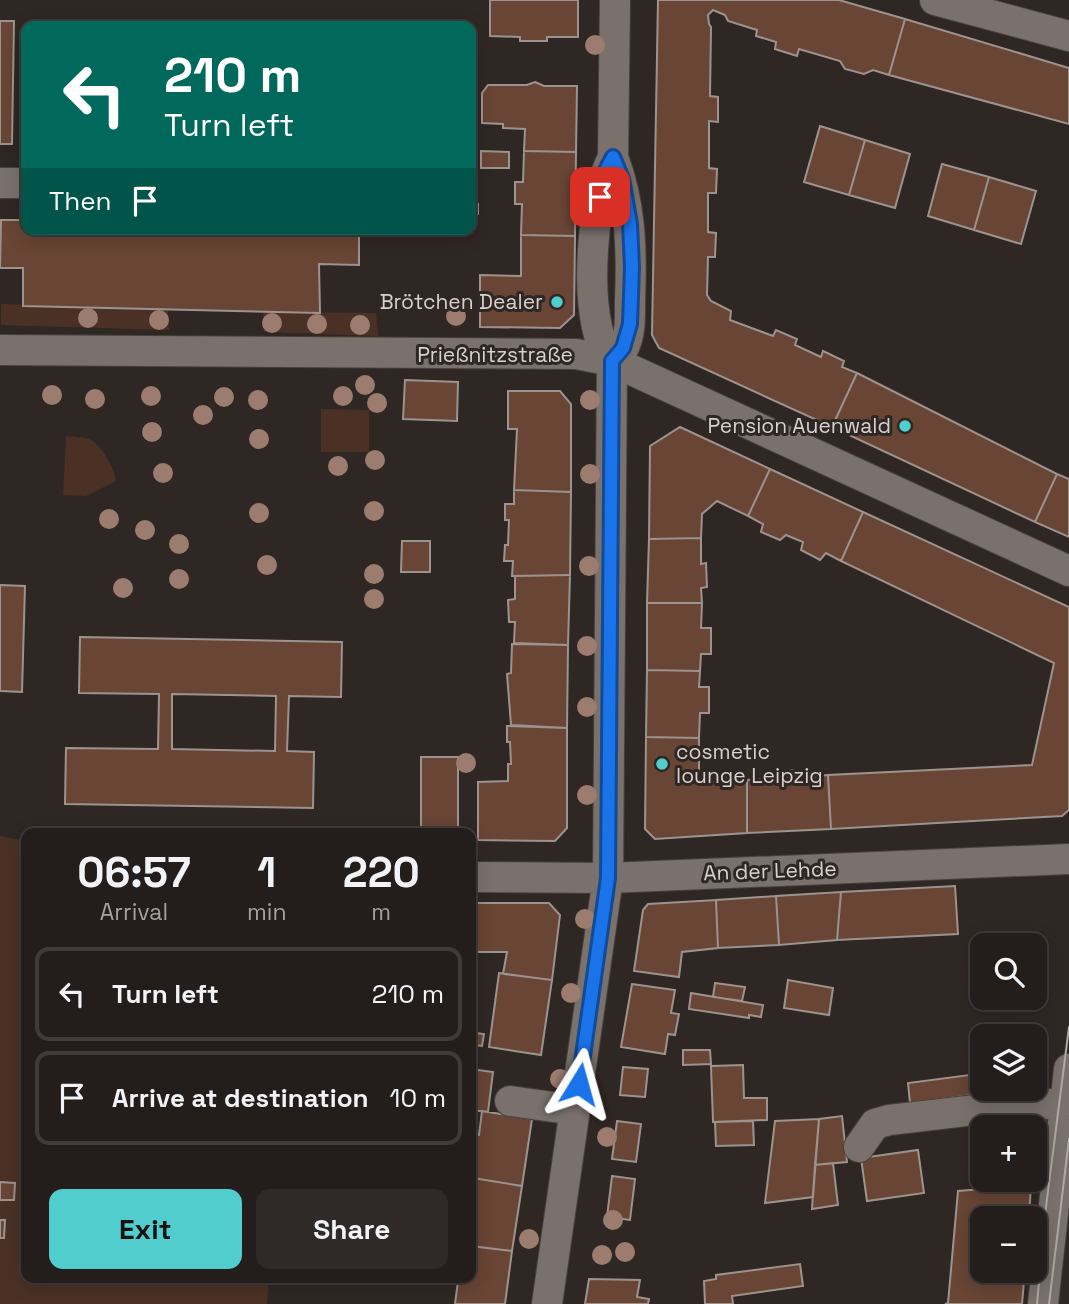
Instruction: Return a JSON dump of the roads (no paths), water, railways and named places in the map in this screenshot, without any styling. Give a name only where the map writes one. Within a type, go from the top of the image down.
[{"type":"street","points":[[547,1304],[608,878],[612,361],[597,328],[593,303],[593,265],[604,174],[613,157],[615,0]]},
{"type":"street","points":[[936,0],[1069,36]]},
{"type":"street","points":[[0,183],[21,183]]},
{"type":"street","name":"Prießnitzstraße","points":[[0,350],[576,354],[612,361],[1069,571]]},
{"type":"street","name":"An der Lehde","points":[[476,877],[608,878],[1069,859]]},
{"type":"street","points":[[1043,1304],[1061,1201],[1064,1105],[1069,1069]]},
{"type":"street","points":[[510,1101],[575,1110]]},
{"type":"street","points":[[859,1147],[875,1124],[888,1120],[1035,1103],[1064,1105]]},
{"type":"tram line","points":[[1037,1304],[1046,1207],[1069,1027]]},
{"type":"tram line","points":[[1049,1304],[1069,1139]]},
{"type":"place","name":"Brötchen Dealer","points":[[557,302]]},
{"type":"place","name":"Pension Auenwald","points":[[905,426]]},
{"type":"place","name":"cosmetic lounge Leipzig","points":[[662,764]]}]
